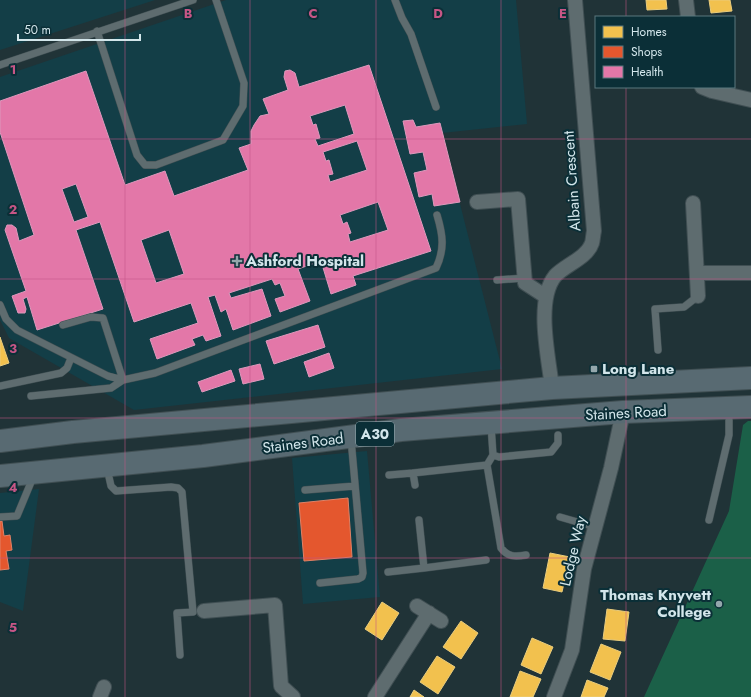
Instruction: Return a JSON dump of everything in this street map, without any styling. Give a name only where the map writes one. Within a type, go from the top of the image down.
[{"type":"highway","name":"Staines Road","points":[[0,441],[73,432],[552,388],[751,378]]},
{"type":"highway","name":"Staines Road","points":[[0,476],[35,474],[203,456],[351,437],[491,423],[623,412],[751,407]]},
{"type":"street","name":"Albain Crescent","points":[[552,388],[546,332],[545,296],[555,277],[584,253],[592,244],[594,231],[575,0]]},
{"type":"street","points":[[686,0],[688,16]]},
{"type":"street","points":[[704,88],[751,100]]},
{"type":"street","points":[[477,202],[518,199],[525,283],[545,296]]},
{"type":"street","points":[[693,203],[698,296]]},
{"type":"street","points":[[698,274],[751,273]]},
{"type":"street","name":"Lodge Way","points":[[554,697],[572,650],[584,569],[611,468],[623,412]]},
{"type":"street","points":[[204,611],[275,605],[281,686],[293,697]]},
{"type":"street","points":[[376,697],[429,613]]},
{"type":"lane","points":[[0,65],[193,0]]},
{"type":"lane","points":[[97,32],[137,155],[145,165],[156,165],[223,140],[243,106],[244,83],[216,0]]},
{"type":"lane","points":[[395,0],[402,18],[411,34],[436,107]]},
{"type":"lane","points":[[31,396],[111,388],[123,380],[155,373],[436,268],[442,255],[442,234],[437,215]]},
{"type":"lane","points":[[497,280],[524,278]]},
{"type":"lane","points":[[658,350],[655,309],[684,307],[698,296]]},
{"type":"lane","points":[[0,305],[6,318],[18,330],[108,376],[123,380]]},
{"type":"lane","points":[[63,325],[91,317],[103,318],[123,380]]},
{"type":"lane","points":[[0,386],[61,373],[67,368],[71,358]]},
{"type":"lane","points":[[709,520],[728,435],[729,408]]},
{"type":"lane","points":[[491,423],[493,455],[487,465],[501,548],[506,553],[516,557],[526,555]]},
{"type":"lane","points":[[493,455],[499,457],[551,452],[558,443],[558,435]]},
{"type":"lane","points":[[320,583],[358,579],[362,577],[351,437]]},
{"type":"lane","points":[[389,475],[487,465]]},
{"type":"lane","points":[[107,466],[111,486],[116,490],[171,487],[178,488],[182,492],[193,612],[177,613],[180,655]]},
{"type":"lane","points":[[414,473],[415,485]]},
{"type":"lane","points":[[0,516],[17,516],[35,474]]},
{"type":"lane","points":[[305,490],[355,486]]},
{"type":"lane","points":[[560,518],[595,526]]},
{"type":"lane","points":[[419,520],[424,568]]},
{"type":"lane","points":[[388,572],[486,560]]},
{"type":"shaded area","points":[[0,0],[155,0],[0,50]]},
{"type":"shaded area","name":"Ashford Hospital","points":[[226,0],[516,0],[527,124],[442,133],[502,369],[134,410],[9,338],[0,320],[0,77]]},
{"type":"shaded area","points":[[367,451],[380,597],[303,604],[292,458]]},
{"type":"shaded area","points":[[39,489],[23,611],[0,602],[0,493]]},
{"type":"green space","name":"Thomas Knyvett College","points":[[748,421],[751,421],[751,697],[644,697],[729,511],[743,425]]},
{"type":"building: Homes","points":[[646,0],[666,0],[667,9],[647,10]]},
{"type":"building: Homes","points":[[709,0],[730,0],[732,11],[711,13]]},
{"type":"building: Homes","points":[[0,337],[9,363],[0,366]]},
{"type":"building: Homes","points":[[550,553],[570,557],[562,592],[543,588]]},
{"type":"building: Homes","points":[[382,602],[399,613],[382,640],[365,629]]},
{"type":"building: Homes","points":[[607,609],[629,612],[625,641],[603,639]]},
{"type":"building: Homes","points":[[461,621],[478,633],[461,659],[443,647]]},
{"type":"building: Homes","points":[[532,638],[553,647],[541,674],[521,665]]},
{"type":"building: Homes","points":[[601,644],[621,652],[610,680],[590,672]]},
{"type":"building: Homes","points":[[437,656],[455,667],[438,694],[420,682]]},
{"type":"building: Homes","points":[[520,671],[541,679],[533,697],[510,697]]},
{"type":"building: Homes","points":[[587,680],[608,688],[604,697],[581,697]]},
{"type":"building: Homes","points":[[414,690],[424,697],[410,697]]},
{"type":"building: Shops","points":[[348,498],[352,557],[304,561],[299,503]]},
{"type":"building: Shops","points":[[0,521],[2,521],[4,536],[10,535],[12,550],[6,551],[9,569],[0,570]]},
{"type":"building: Health","points":[[369,65],[431,251],[353,276],[356,285],[331,294],[321,261],[298,269],[310,301],[280,312],[275,299],[285,296],[280,283],[275,285],[272,279],[229,293],[231,298],[262,289],[271,316],[233,330],[226,309],[221,312],[215,295],[208,297],[221,336],[206,341],[203,335],[192,339],[195,345],[157,359],[150,339],[198,323],[191,303],[134,322],[100,222],[76,230],[103,309],[37,330],[27,297],[23,299],[26,309],[25,313],[18,313],[12,296],[26,291],[5,230],[7,225],[12,225],[16,228],[19,241],[34,235],[0,132],[0,101],[86,71],[125,185],[165,171],[174,196],[248,170],[239,148],[251,144],[251,131],[254,125],[260,116],[269,114],[263,99],[288,90],[284,77],[285,71],[290,70],[295,73],[299,87]],"holes":[[[345,105],[354,134],[318,146],[315,139],[320,138],[316,124],[313,125],[310,116]],[[357,141],[367,170],[330,182],[328,175],[333,174],[329,160],[326,161],[323,152]],[[76,184],[88,217],[74,222],[62,189]],[[378,202],[388,230],[350,242],[348,234],[351,233],[347,222],[343,224],[340,215]],[[169,230],[184,274],[156,283],[141,240]]]},
{"type":"building: Health","points":[[413,120],[416,127],[440,123],[460,202],[434,206],[432,194],[419,197],[414,173],[427,170],[423,152],[410,154],[403,121]]},
{"type":"building: Health","points":[[318,325],[325,347],[274,364],[266,341]]},
{"type":"building: Health","points":[[329,353],[334,368],[309,377],[304,362]]},
{"type":"building: Health","points":[[260,364],[264,379],[243,384],[239,369]]},
{"type":"building: Health","points":[[231,370],[235,381],[202,392],[198,382]]},
{"type":"place","name":"Ashford Hospital","points":[[237,261]]},
{"type":"place","name":"Long Lane","points":[[594,369]]},
{"type":"place","name":"Thomas Knyvett College","points":[[719,604]]}]
